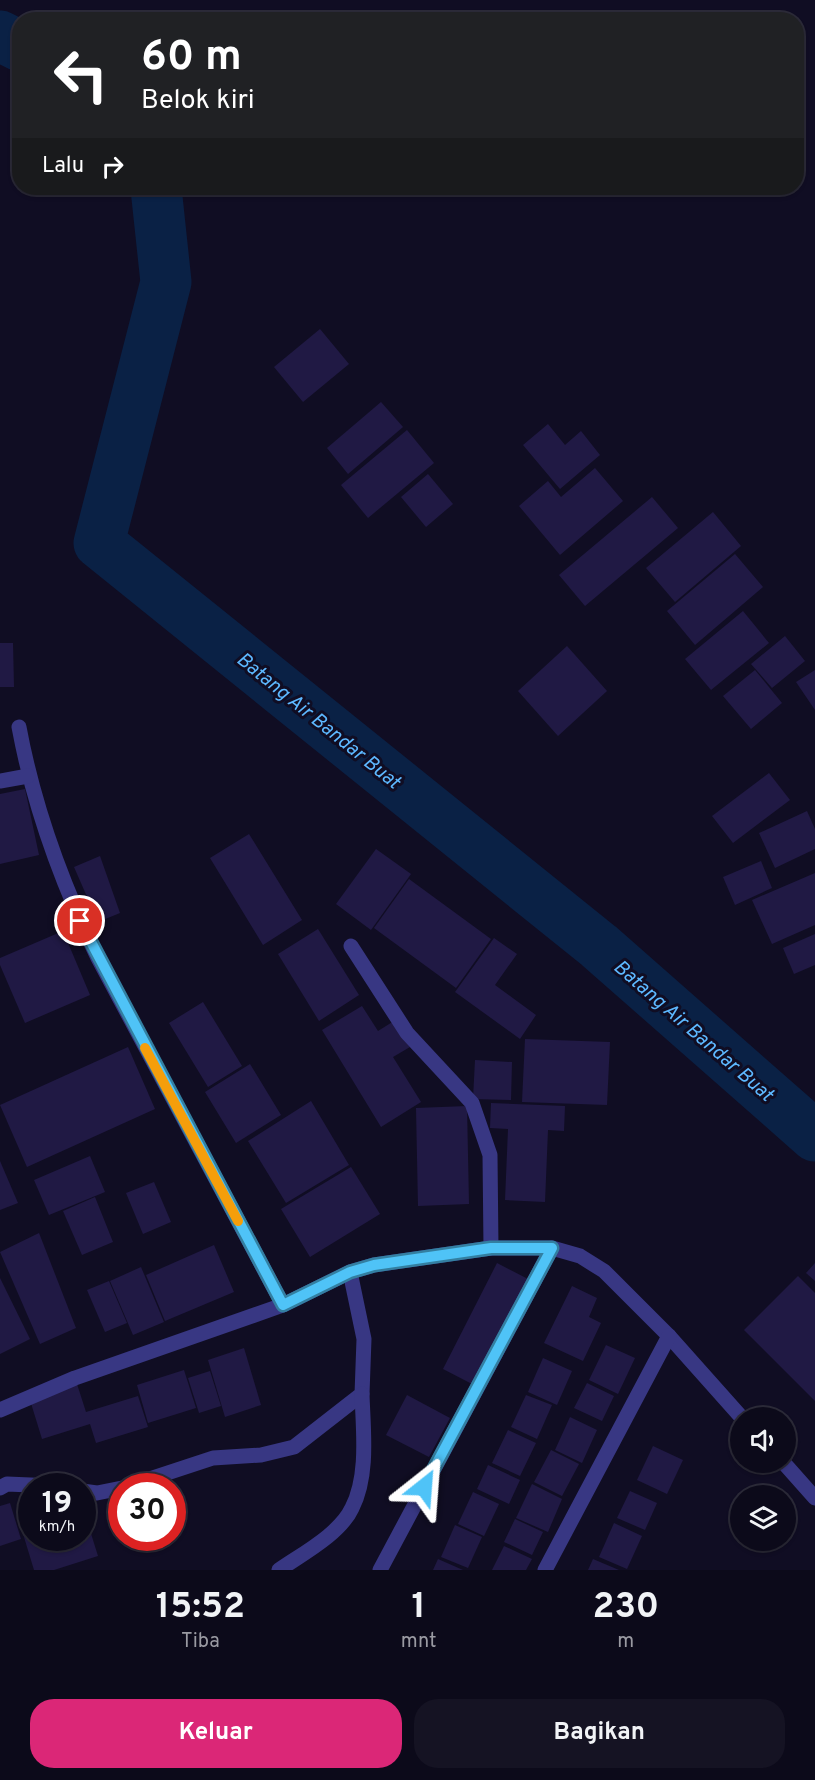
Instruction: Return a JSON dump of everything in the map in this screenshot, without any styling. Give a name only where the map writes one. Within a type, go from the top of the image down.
[{"type":"street","points":[[19,727],[28,776],[71,903],[283,1305]]},
{"type":"street","points":[[0,781],[28,776]]},
{"type":"street","points":[[351,946],[407,1033],[472,1103],[490,1155],[491,1248]]},
{"type":"street","points":[[0,1410],[75,1378],[283,1305],[350,1272],[374,1265],[491,1248],[552,1248],[580,1256],[604,1271],[669,1336],[732,1407]]},
{"type":"street","points":[[380,1570],[552,1248]]},
{"type":"street","points":[[279,1570],[327,1537],[352,1509],[361,1478],[364,1339],[350,1272]]},
{"type":"street","points":[[545,1570],[669,1336]]},
{"type":"street","points":[[168,1473],[213,1458],[261,1455],[294,1447],[362,1394]]},
{"type":"street","points":[[793,1473],[815,1498]]},
{"type":"street","points":[[0,1488],[7,1484],[18,1484]]},
{"type":"building","points":[[320,329],[349,364],[303,402],[274,367]]},
{"type":"building","points":[[381,402],[403,427],[348,474],[327,448]]},
{"type":"building","points":[[548,424],[565,445],[581,431],[600,455],[560,489],[523,445]]},
{"type":"building","points":[[407,430],[434,463],[368,518],[341,485]]},
{"type":"building","points":[[595,468],[623,501],[560,555],[519,506],[548,481],[561,497]]},
{"type":"building","points":[[428,474],[453,504],[426,527],[401,497]]},
{"type":"building","points":[[652,497],[678,528],[585,606],[559,575]]},
{"type":"building","points":[[713,512],[741,546],[675,602],[646,568]]},
{"type":"building","points":[[735,554],[763,587],[695,645],[667,611]]},
{"type":"building","points":[[743,611],[769,643],[711,690],[685,659]]},
{"type":"building","points":[[785,636],[805,661],[772,688],[751,664]]},
{"type":"building","points":[[0,643],[13,643],[14,687],[0,687]]},
{"type":"building","points":[[567,646],[607,691],[558,736],[518,691]]},
{"type":"building","points":[[755,670],[782,703],[751,729],[723,696]]},
{"type":"building","points":[[815,670],[815,710],[796,682]]},
{"type":"building","points":[[769,773],[790,800],[733,843],[712,816]]},
{"type":"building","points":[[25,789],[39,855],[0,864],[0,794]]},
{"type":"building","points":[[807,811],[815,829],[815,849],[775,868],[759,833]]},
{"type":"building","points":[[249,834],[302,920],[263,945],[210,858]]},
{"type":"building","points":[[376,849],[411,874],[371,930],[336,904]]},
{"type":"building","points":[[100,856],[120,913],[98,922],[74,867]]},
{"type":"building","points":[[761,861],[772,888],[735,905],[723,877]]},
{"type":"building","points":[[815,873],[815,925],[772,944],[752,900]]},
{"type":"building","points":[[409,879],[491,939],[456,988],[374,928]]},
{"type":"building","points":[[318,929],[359,995],[319,1021],[278,954]]},
{"type":"building","points":[[63,931],[90,995],[25,1023],[0,965],[0,958]]},
{"type":"building","points":[[815,934],[815,965],[794,974],[783,948]]},
{"type":"building","points":[[494,938],[517,954],[495,985],[536,1015],[520,1039],[455,992]]},
{"type":"building","points":[[203,1002],[242,1066],[208,1087],[169,1023]]},
{"type":"building","points":[[362,1006],[378,1031],[394,1021],[410,1047],[393,1057],[421,1102],[381,1127],[322,1030]]},
{"type":"building","points":[[525,1039],[610,1042],[607,1105],[522,1102]]},
{"type":"building","points":[[128,1047],[155,1109],[27,1167],[0,1105]]},
{"type":"building","points":[[475,1060],[512,1062],[511,1100],[473,1099]]},
{"type":"building","points":[[250,1064],[281,1115],[236,1143],[205,1092]]},
{"type":"building","points":[[311,1101],[349,1165],[286,1203],[248,1141]]},
{"type":"building","points":[[491,1103],[565,1106],[564,1131],[548,1130],[545,1202],[505,1200],[508,1129],[490,1128]]},
{"type":"building","points":[[467,1106],[469,1204],[418,1206],[416,1108]]},
{"type":"building","points":[[90,1156],[105,1192],[49,1215],[34,1180]]},
{"type":"building","points":[[0,1161],[18,1203],[0,1210]]},
{"type":"building","points":[[351,1167],[380,1214],[310,1257],[281,1209]]},
{"type":"building","points":[[154,1182],[171,1222],[143,1234],[126,1193]]},
{"type":"building","points":[[95,1197],[113,1242],[82,1255],[63,1211]]},
{"type":"building","points":[[39,1233],[76,1328],[40,1344],[0,1252]]},
{"type":"building","points":[[214,1245],[234,1292],[165,1321],[146,1275]]},
{"type":"building","points":[[497,1263],[528,1279],[472,1384],[443,1369]]},
{"type":"building","points":[[815,1263],[815,1281],[806,1273]]},
{"type":"building","points":[[141,1267],[164,1322],[133,1335],[110,1281]]},
{"type":"building","points":[[798,1276],[815,1293],[815,1401],[744,1330]]},
{"type":"building","points":[[0,1278],[30,1339],[0,1354]]},
{"type":"building","points":[[109,1281],[127,1323],[105,1332],[87,1290]]},
{"type":"building","points":[[572,1286],[597,1298],[589,1317],[601,1323],[583,1361],[544,1343]]},
{"type":"building","points":[[606,1345],[635,1358],[618,1394],[589,1380]]},
{"type":"building","points":[[244,1348],[261,1405],[225,1417],[208,1360]]},
{"type":"building","points":[[543,1358],[572,1371],[557,1405],[528,1392]]},
{"type":"building","points":[[184,1370],[196,1408],[148,1423],[137,1385]]},
{"type":"building","points":[[210,1371],[221,1406],[199,1413],[188,1378]]},
{"type":"building","points":[[587,1383],[614,1396],[602,1421],[574,1408]]},
{"type":"building","points":[[77,1384],[86,1412],[138,1396],[148,1427],[96,1443],[90,1424],[42,1439],[30,1400]]},
{"type":"building","points":[[407,1395],[450,1418],[429,1457],[386,1435]]},
{"type":"building","points":[[526,1395],[552,1405],[537,1439],[511,1427]]},
{"type":"building","points":[[570,1417],[597,1430],[582,1463],[555,1450]]},
{"type":"building","points":[[508,1430],[536,1443],[520,1476],[492,1463]]},
{"type":"building","points":[[653,1446],[683,1460],[667,1494],[637,1480]]},
{"type":"building","points":[[551,1450],[579,1464],[562,1496],[534,1482]]},
{"type":"building","points":[[488,1465],[520,1480],[509,1504],[477,1489]]},
{"type":"building","points":[[532,1484],[562,1499],[548,1532],[516,1518]]},
{"type":"building","points":[[630,1491],[657,1503],[645,1530],[617,1518]]},
{"type":"building","points":[[473,1492],[499,1504],[484,1536],[458,1524]]},
{"type":"building","points":[[10,1503],[18,1529],[18,1540],[0,1546],[0,1506]]},
{"type":"building","points":[[515,1519],[543,1532],[532,1555],[504,1542]]},
{"type":"building","points":[[614,1523],[642,1536],[627,1569],[599,1557]]},
{"type":"building","points":[[455,1525],[482,1537],[468,1568],[441,1557]]},
{"type":"building","points":[[504,1546],[532,1559],[526,1570],[492,1570]]},
{"type":"building","points":[[96,1550],[98,1556],[54,1570],[34,1570],[28,1551]]},
{"type":"building","points":[[438,1559],[463,1570],[433,1570]]},
{"type":"building","points":[[593,1559],[619,1570],[588,1570]]},
{"type":"waterway","name":"Batang Air Bandar Buat","points":[[0,36],[12,42]]},
{"type":"waterway","name":"Batang Air Bandar Buat","points":[[157,195],[166,282],[99,543],[599,946],[815,1136]]},
{"type":"slow traffic","points":[[145,1048],[238,1221]]},
{"type":"route","points":[[80,921],[283,1305],[350,1272],[374,1265],[491,1248],[552,1248],[424,1487]]}]
